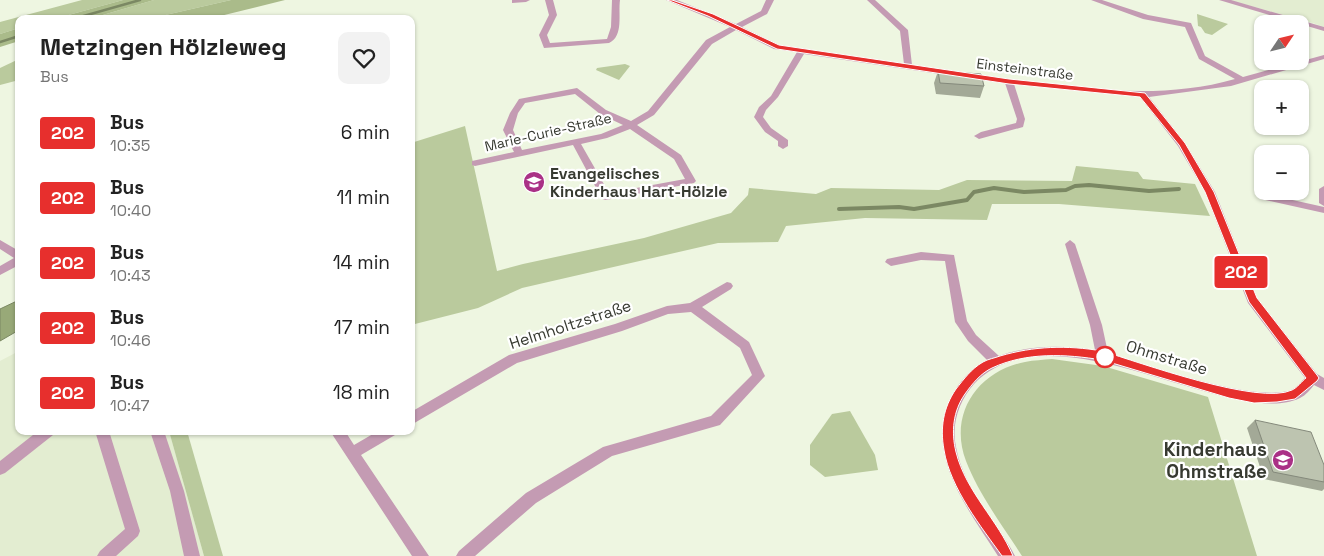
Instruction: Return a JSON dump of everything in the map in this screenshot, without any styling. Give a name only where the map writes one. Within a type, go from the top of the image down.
[{"type":"street","points":[[514,1],[526,0]]},
{"type":"street","points":[[550,0],[553,15],[543,35],[547,46],[556,47],[610,41],[613,38],[616,23],[614,13],[616,0]]},
{"type":"street","name":"Einsteinstraße","points":[[670,0],[689,2],[770,44],[801,52],[1009,82],[1143,95],[1197,90],[1242,80],[1324,57]]},
{"type":"street","name":"Marie-Curie-Straße","points":[[475,163],[604,136],[631,125],[652,113],[709,42],[764,12],[770,0]]},
{"type":"street","points":[[871,0],[904,30],[908,67]]},
{"type":"street","points":[[1095,0],[1146,17],[1188,25],[1202,57],[1242,80]]},
{"type":"street","points":[[1223,0],[1324,29]]},
{"type":"street","points":[[783,146],[783,140],[768,130],[758,118],[762,109],[774,97],[801,52]]},
{"type":"street","points":[[979,136],[991,131],[1020,125],[1022,119],[1009,82]]},
{"type":"street","points":[[518,153],[508,130],[514,112],[522,101],[577,91],[602,112],[631,125],[678,157],[691,181],[606,197],[574,141]]},
{"type":"street","points":[[1143,95],[1182,144],[1203,179],[1252,300],[1319,381]]},
{"type":"street","points":[[1324,189],[1324,203]]},
{"type":"street","points":[[1278,200],[1324,210]]},
{"type":"street","points":[[0,244],[15,253]]},
{"type":"street","points":[[1070,244],[1096,325],[1102,356]]},
{"type":"street","points":[[891,262],[921,256],[950,258],[960,322],[972,338],[996,361]]},
{"type":"street","points":[[0,271],[15,262]]},
{"type":"street","name":"Helmholtzstraße","points":[[415,417],[513,359],[618,328],[667,310],[693,306],[727,286]]},
{"type":"street","points":[[464,556],[531,498],[608,451],[715,421],[759,376],[745,345],[693,306]]},
{"type":"street","name":"Ohmstraße","points":[[1006,556],[960,482],[950,452],[947,424],[955,400],[962,388],[980,370],[996,361],[1019,354],[1071,351],[1102,356],[1229,393],[1254,398],[1277,398],[1295,394],[1319,381]]},
{"type":"street","points":[[0,469],[43,435]]},
{"type":"street","points":[[103,435],[133,531],[105,556]]},
{"type":"street","points":[[158,435],[177,491],[192,556]]},
{"type":"street","points":[[340,435],[421,556]]},
{"type":"street","points":[[353,453],[383,435]]},
{"type":"shaded area","points":[[82,0],[123,0],[69,15],[26,15]]},
{"type":"shaded area","points":[[123,0],[154,0],[103,15],[69,15]]},
{"type":"shaded area","points":[[154,0],[231,0],[165,15],[103,15]]},
{"type":"shaded area","points":[[231,0],[285,0],[224,15],[165,15]]},
{"type":"shaded area","points":[[1229,0],[1324,0],[1324,27],[1309,22],[1309,15],[1284,15]]},
{"type":"shaded area","points":[[1197,14],[1228,24],[1212,35],[1205,33],[1198,26]]},
{"type":"shaded area","points":[[15,18],[15,29],[0,34],[0,22]]},
{"type":"shaded area","points":[[15,29],[15,42],[0,47],[0,34]]},
{"type":"shaded area","points":[[15,61],[15,81],[0,85],[0,68]]},
{"type":"shaded area","points":[[625,64],[630,66],[619,80],[596,70],[597,68]]},
{"type":"shaded area","points":[[465,126],[497,271],[644,238],[731,213],[748,195],[749,188],[816,194],[831,188],[939,190],[967,180],[1072,181],[1076,166],[1138,172],[1143,179],[1195,184],[1210,216],[1059,204],[992,204],[987,220],[865,218],[786,226],[778,242],[718,243],[522,288],[478,308],[415,324],[415,142]]},
{"type":"shaded area","points":[[15,302],[15,332],[0,341],[0,309]]},
{"type":"shaded area","points":[[15,353],[15,435],[170,435],[204,556],[0,556],[0,361]]},
{"type":"shaded area","points":[[1052,359],[1103,366],[1208,397],[1257,556],[1022,556],[984,498],[971,474],[961,444],[961,427],[964,411],[971,397],[993,375],[1008,367],[1025,362]]},
{"type":"shaded area","points":[[850,411],[875,455],[878,470],[825,477],[810,465],[810,445],[832,414]]},
{"type":"shaded area","points":[[170,435],[188,435],[223,556],[204,556]]},
{"type":"building","points":[[938,71],[981,74],[984,86],[940,83]]},
{"type":"building","name":"Kinderhaus Ohmstraße","points":[[1255,420],[1311,432],[1324,465],[1324,482],[1273,472]]},
{"type":"waterway","points":[[87,15],[140,0]]},
{"type":"waterway","points":[[0,42],[15,37]]},
{"type":"waterway","points":[[839,209],[899,207],[914,209],[967,200],[974,192],[994,188],[1024,192],[1066,190],[1075,186],[1089,185],[1149,191],[1179,189]]},
{"type":"bus line","name":"202","points":[[670,0],[685,4],[777,47],[801,52],[1009,82],[1143,95],[1182,144],[1210,192],[1252,300],[1313,378],[1295,394],[1277,398],[1254,398],[1229,393],[1102,356],[1082,352],[1045,351],[1019,354],[987,365],[970,378],[962,388],[955,400],[947,424],[950,452],[960,482],[1007,556]]},
{"type":"place","name":"Evangelisches Kinderhaus Hart-Hölzle","points":[[534,182]]},
{"type":"place","name":"Kinderhaus Ohmstraße","points":[[1283,460]]}]
